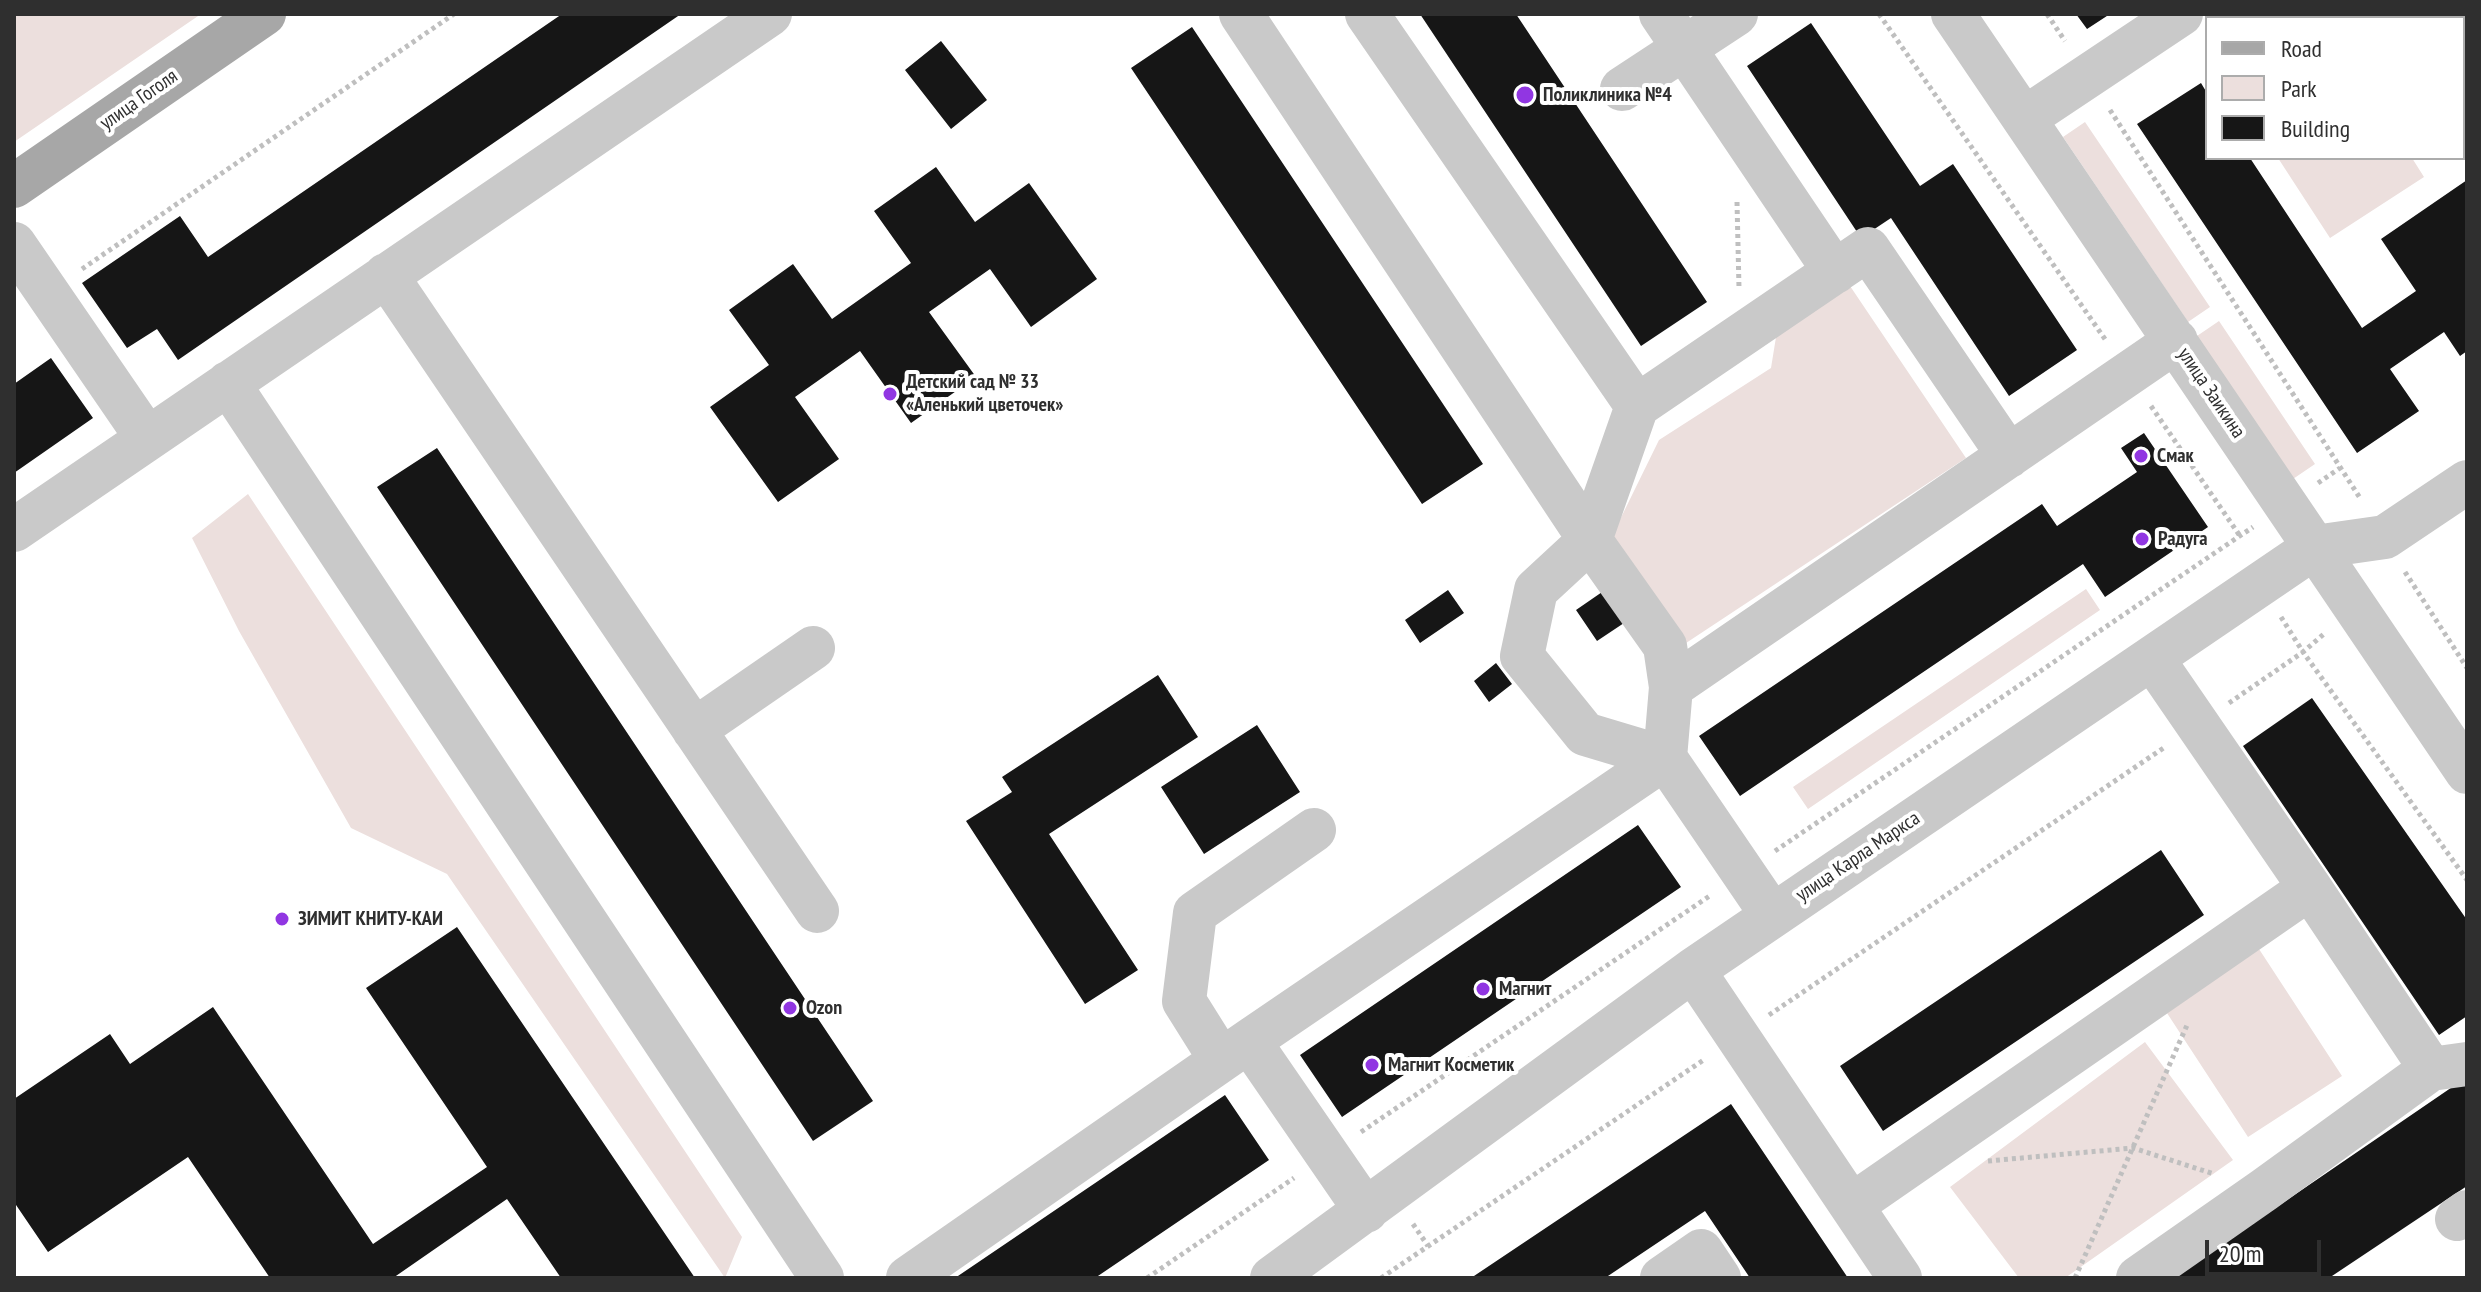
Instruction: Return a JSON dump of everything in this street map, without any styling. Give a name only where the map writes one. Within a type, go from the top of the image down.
[{"type":"main road","name":"улица Гоголя","points":[[14,186],[264,14]]},
{"type":"street","points":[[14,530],[770,14]]},
{"type":"street","points":[[1241,14],[1590,540],[1665,646],[1671,687],[1665,758]]},
{"type":"street","points":[[1367,14],[1637,406]]},
{"type":"street","points":[[1622,89],[1673,31],[1736,14]]},
{"type":"street","name":"улица Заикина","points":[[1953,14],[2467,772]]},
{"type":"street","points":[[2025,118],[2181,14]]},
{"type":"street","points":[[1673,31],[1835,272]]},
{"type":"street","points":[[14,244],[147,438]]},
{"type":"street","points":[[1772,915],[1665,758],[1585,734],[1522,656],[1536,590],[1590,540],[1637,406],[1868,249],[2009,456]]},
{"type":"street","points":[[386,275],[817,911]]},
{"type":"street","points":[[1671,687],[2176,341]]},
{"type":"street","points":[[228,383],[822,1278]]},
{"type":"street","name":"улица Карла Маркса","points":[[1297,1271],[1366,1211],[1693,970],[2315,547],[2385,537],[2467,482]]},
{"type":"street","points":[[694,730],[813,648]]},
{"type":"street","points":[[2138,1278],[2449,1066],[2310,888],[2152,658]]},
{"type":"street","points":[[908,1278],[1665,758]]},
{"type":"street","points":[[1314,830],[1195,913],[1184,1001],[1235,1051],[1366,1211]]},
{"type":"street","points":[[1852,1205],[2310,888]]},
{"type":"street","points":[[1693,970],[1900,1278]]},
{"type":"street","points":[[1662,1278],[1701,1251],[1719,1278]]},
{"type":"path","points":[[47,293],[454,14]]},
{"type":"path","points":[[1879,14],[2240,536]]},
{"type":"path","points":[[2047,14],[2467,668]]},
{"type":"path","points":[[1737,200],[1740,337]]},
{"type":"path","points":[[1381,1278],[2303,652],[2467,880]]},
{"type":"path","points":[[2075,1278],[2190,1020]]},
{"type":"path","points":[[1980,1162],[2133,1148],[2264,1190]]},
{"type":"green space","points":[[14,14],[201,14],[14,142]]},
{"type":"green space","points":[[2085,122],[2210,307],[2188,322],[2063,137]]},
{"type":"green space","points":[[2279,160],[2413,160],[2424,177],[2330,238]]},
{"type":"green space","points":[[1848,283],[1966,458],[1680,647],[1609,542],[1659,440],[1771,368],[1777,331]]},
{"type":"green space","points":[[2219,321],[2315,464],[2293,479],[2197,336]]},
{"type":"green space","points":[[248,494],[742,1237],[725,1278],[447,874],[351,828],[239,631],[192,538]]},
{"type":"green space","points":[[2086,589],[2100,610],[1808,809],[1793,787]]},
{"type":"green space","points":[[2242,923],[2342,1076],[2248,1137],[2148,984]]},
{"type":"green space","points":[[2145,1042],[2233,1160],[2065,1278],[2019,1278],[1950,1187]]},
{"type":"building","points":[[562,14],[681,14],[178,360],[157,329],[127,348],[82,283],[180,216],[208,257]]},
{"type":"building","points":[[1420,14],[1516,14],[1707,302],[1641,346]]},
{"type":"building","points":[[2076,14],[2110,14],[2087,29]]},
{"type":"building","points":[[2446,14],[2467,14],[2467,44],[2465,16]]},
{"type":"building","points":[[1811,23],[1920,186],[1953,164],[2077,350],[2009,396],[1891,218],[1861,238],[1747,66]]},
{"type":"building","points":[[1192,27],[1483,464],[1422,504],[1131,68]]},
{"type":"building","points":[[941,41],[987,100],[951,129],[905,70]]},
{"type":"building","points":[[2201,83],[2205,90],[2205,160],[2251,160],[2362,328],[2416,291],[2381,239],[2467,180],[2467,351],[2460,356],[2444,332],[2390,369],[2419,411],[2357,453],[2137,124]]},
{"type":"building","points":[[936,167],[975,222],[1029,183],[1097,279],[1031,327],[990,269],[929,312],[976,377],[911,423],[860,351],[795,397],[839,459],[778,502],[710,407],[769,365],[729,310],[793,264],[832,319],[911,263],[874,211]]},
{"type":"building","points":[[51,358],[93,418],[14,473],[14,384]]},
{"type":"building","points":[[2144,433],[2208,527],[2105,597],[2083,564],[1740,796],[1699,736],[2042,504],[2057,526],[2137,472],[2121,448]]},
{"type":"building","points":[[437,448],[873,1101],[813,1141],[377,487]]},
{"type":"building","points":[[1448,590],[1464,613],[1420,643],[1405,620]]},
{"type":"building","points":[[1605,590],[1627,621],[1597,641],[1576,610]]},
{"type":"building","points":[[1496,663],[1512,684],[1489,702],[1474,681]]},
{"type":"building","points":[[1158,675],[1198,737],[1049,834],[1138,970],[1085,1004],[966,821],[1012,792],[1002,777]]},
{"type":"building","points":[[2312,698],[2467,920],[2467,1016],[2439,1035],[2243,746]]},
{"type":"building","points":[[1257,725],[1300,792],[1204,854],[1161,787]]},
{"type":"building","points":[[1638,825],[1681,887],[1342,1117],[1300,1055]]},
{"type":"building","points":[[2161,850],[2204,915],[1883,1131],[1840,1066]]},
{"type":"building","points":[[457,927],[695,1278],[561,1278],[507,1199],[393,1278],[270,1278],[188,1157],[48,1252],[14,1202],[14,1099],[110,1034],[130,1064],[213,1007],[373,1244],[487,1167],[366,988]]},
{"type":"building","points":[[2461,1081],[2467,1082],[2467,1186],[2329,1278],[2173,1278]]},
{"type":"building","points":[[1225,1095],[1269,1160],[1095,1278],[955,1278]]},
{"type":"building","points":[[1731,1104],[1848,1278],[1750,1278],[1705,1211],[1605,1278],[1471,1278]]},
{"type":"place","name":"Поликлиника №4","points":[[1525,95]]},
{"type":"place","name":"Детский сад № 33 «Аленький цветочек»","points":[[890,394]]},
{"type":"place","name":"Смак","points":[[2141,456]]},
{"type":"place","name":"Радуга","points":[[2142,539]]},
{"type":"place","name":"ЗИМИТ КНИТУ-КАИ","points":[[282,919]]},
{"type":"place","name":"Магнит","points":[[1483,989]]},
{"type":"place","name":"Ozon","points":[[790,1008]]},
{"type":"place","name":"Магнит Косметик","points":[[1372,1065]]}]
